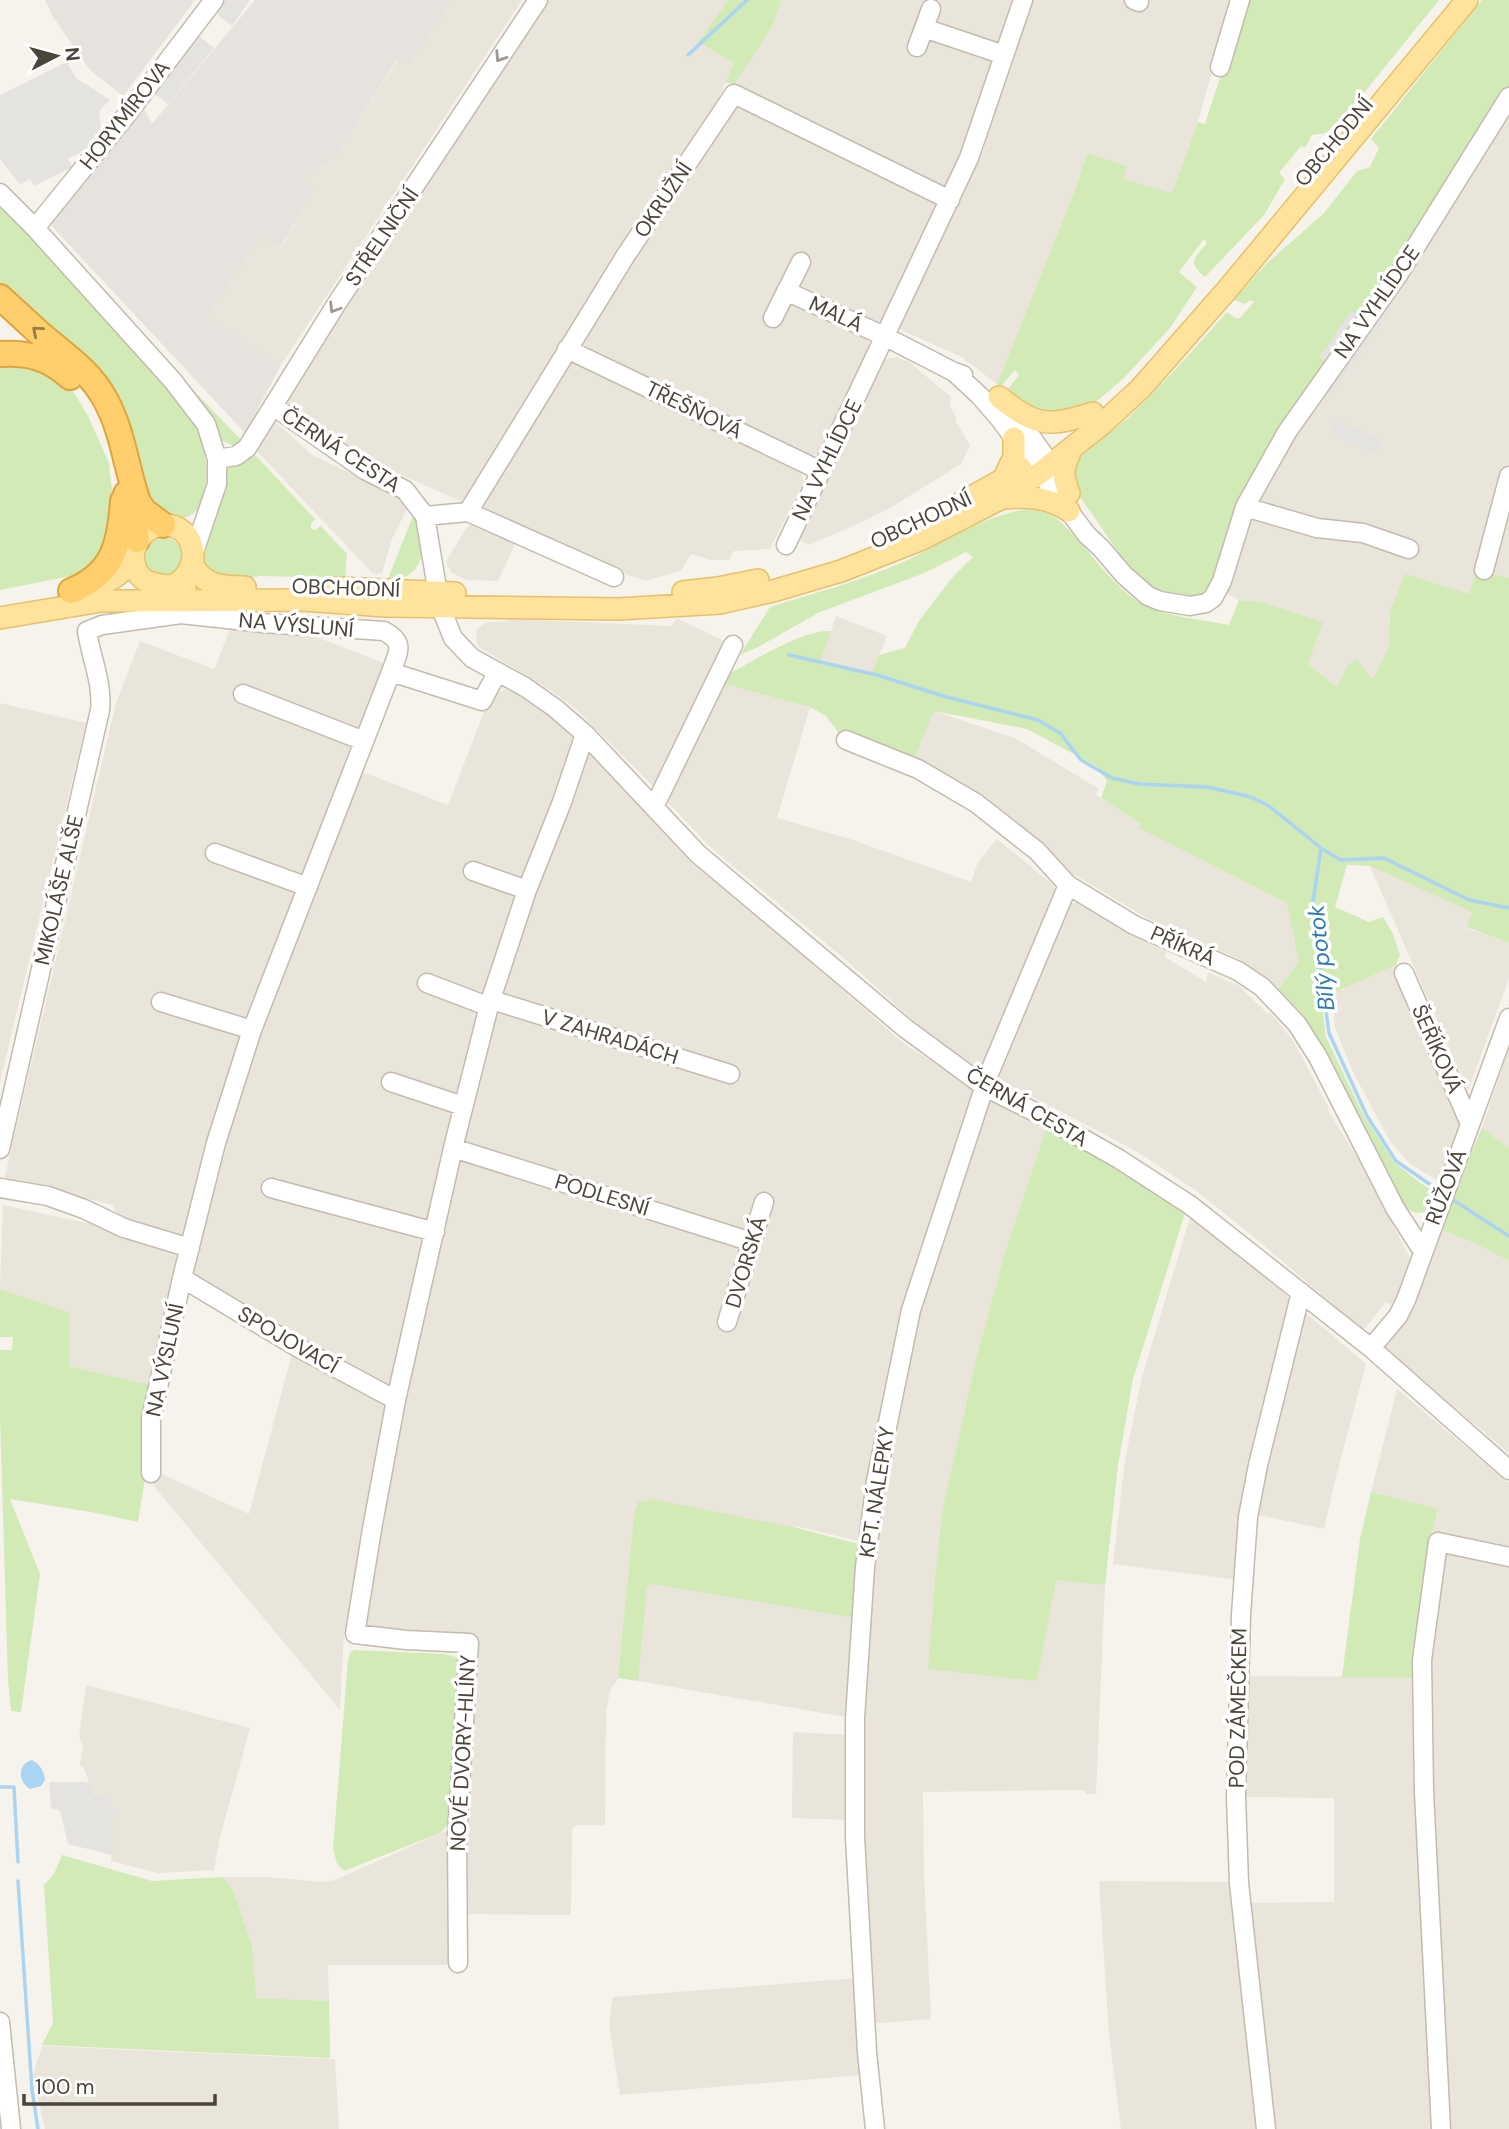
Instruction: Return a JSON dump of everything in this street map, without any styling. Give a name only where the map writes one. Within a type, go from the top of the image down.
[{"type":"highway","points":[[0,297],[92,380],[105,399],[121,438],[138,502],[144,511],[170,527]]},
{"type":"highway","points":[[0,354],[26,354],[55,365],[74,381],[92,405],[132,511],[135,547]]},
{"type":"highway","points":[[71,591],[88,583],[101,572],[107,566],[115,548],[121,531],[123,501],[119,476]]},
{"type":"main road","name":"OBCHODNÍ","points":[[1041,463],[1133,378],[1219,280],[1450,0]]},
{"type":"main road","name":"OBCHODNÍ","points":[[193,559],[203,579],[222,587],[277,586],[439,599],[651,595],[718,588],[761,579],[836,559],[918,526],[1001,489],[1072,447],[1141,388],[1219,300],[1467,0]]},
{"type":"main road","points":[[999,397],[1020,414],[1040,422],[1053,423],[1093,413]]},
{"type":"main road","points":[[1014,438],[1014,457],[1001,489],[1020,497],[1043,499],[1061,505],[1069,502],[1063,467],[1072,447]]},
{"type":"main road","points":[[0,604],[98,585],[112,579],[123,571],[135,547],[148,530],[170,527],[185,534],[191,542],[193,559],[185,578],[172,586]]},
{"type":"main road","points":[[135,547],[136,569],[146,581],[163,587],[172,586],[242,600]]},
{"type":"main road","points":[[101,601],[146,581]]},
{"type":"main road","name":"OBCHODNÍ","points":[[242,600],[303,600],[385,606],[439,599]]},
{"type":"main road","points":[[0,618],[101,601],[242,600]]},
{"type":"street","name":"HORYMÍROVA","points":[[35,228],[128,113],[214,0]]},
{"type":"street","name":"STŘELNIČNÍ","points":[[217,459],[236,456],[247,448],[337,303],[538,0]]},
{"type":"street","name":"NA VYHLÍDCE","points":[[786,545],[970,158],[1023,0]]},
{"type":"street","points":[[1220,68],[1240,0]]},
{"type":"street","points":[[917,47],[931,9]]},
{"type":"street","points":[[924,28],[1004,55]]},
{"type":"street","name":"OKRUŽNÍ","points":[[468,512],[626,255],[734,94],[950,200]]},
{"type":"street","name":"NA VYHLÍDCE","points":[[954,373],[967,376],[999,397],[1020,421],[1041,463],[1092,528],[1101,548],[1147,596],[1180,606],[1206,603],[1218,591],[1245,507],[1287,432],[1398,275],[1509,97]]},
{"type":"street","points":[[0,193],[35,228],[200,414],[210,432],[217,459],[216,484],[193,559]]},
{"type":"street","name":"MALÁ","points":[[773,318],[801,262]]},
{"type":"street","name":"MALÁ","points":[[786,291],[886,337]]},
{"type":"street","name":"NA VYHLÍDCE","points":[[886,337],[954,373],[980,396],[1014,438],[1041,463]]},
{"type":"street","name":"TŘEŠŇOVÁ","points":[[567,349],[821,471]]},
{"type":"street","name":"ČERNÁ CESTA","points":[[273,406],[365,470],[405,490],[425,516],[439,599],[453,638],[472,658],[525,687],[585,734],[709,863],[905,1028],[985,1087],[1045,1116],[1190,1205],[1371,1348],[1509,1470]]},
{"type":"street","points":[[1484,570],[1509,476]]},
{"type":"street","points":[[170,527],[190,524],[210,505]]},
{"type":"street","points":[[1245,507],[1317,528],[1363,533],[1409,548]]},
{"type":"street","points":[[425,516],[468,512],[614,577]]},
{"type":"street","name":"NA VÝSLUNÍ","points":[[87,631],[102,625],[181,614],[263,623],[384,631],[398,642],[398,653],[391,672],[252,1030],[216,1143],[182,1278],[151,1419],[151,1473]]},
{"type":"street","name":"MIKOLÁŠE ALŠE","points":[[0,1149],[100,710],[98,677],[87,631]]},
{"type":"street","points":[[654,807],[733,645]]},
{"type":"street","points":[[391,672],[482,701],[496,673]]},
{"type":"street","points":[[243,694],[364,741]]},
{"type":"street","points":[[396,1400],[453,1148],[490,1002],[527,890],[562,802],[585,734]]},
{"type":"street","name":"PŘÍKRÁ","points":[[846,740],[918,769],[976,803],[1037,851],[1068,885],[1135,925],[1238,971],[1262,987],[1297,1024],[1318,1057],[1395,1208],[1422,1250]]},
{"type":"street","points":[[215,853],[307,887]]},
{"type":"street","points":[[473,871],[527,890]]},
{"type":"street","name":"KPT. NÁLEPKY","points":[[875,2129],[867,2052],[855,1837],[855,1718],[865,1567],[876,1480],[911,1310],[985,1087],[1068,885]]},
{"type":"street","name":"ŠEŘÍKOVÁ","points":[[1404,974],[1470,1124]]},
{"type":"street","name":"V ZAHRADÁCH","points":[[427,983],[482,1004],[495,1001],[730,1074]]},
{"type":"street","points":[[161,1002],[252,1030]]},
{"type":"street","name":"RŮŽOVÁ","points":[[1371,1348],[1398,1315],[1406,1300],[1422,1250],[1509,1018]]},
{"type":"street","points":[[391,1082],[463,1106]]},
{"type":"street","name":"PODLESNÍ","points":[[453,1148],[752,1242]]},
{"type":"street","points":[[0,1188],[48,1196],[124,1228],[190,1248]]},
{"type":"street","points":[[271,1188],[435,1232]]},
{"type":"street","name":"DVORSKÁ","points":[[727,1322],[764,1202]]},
{"type":"street","name":"SPOJOVACÍ","points":[[182,1278],[297,1347],[396,1400]]},
{"type":"street","name":"POD ZÁMEČKEM","points":[[1266,2129],[1239,1883],[1236,1797],[1241,1615],[1248,1517],[1258,1465],[1301,1292]]},
{"type":"street","name":"NOVÉ DVORY-HLÍNY","points":[[396,1400],[355,1634],[469,1643],[457,1835],[458,1963]]},
{"type":"street","points":[[1441,2129],[1424,1792],[1422,1660],[1438,1542],[1509,1557]]},
{"type":"street","points":[[0,2022],[11,2129]]},
{"type":"shaded area","points":[[45,0],[195,0],[123,96],[90,70],[53,17]]},
{"type":"shaded area","points":[[222,0],[250,0],[232,26],[213,11]]},
{"type":"shaded area","points":[[255,0],[453,0],[410,66],[397,60],[338,154],[304,181],[316,189],[280,247],[261,235],[207,316],[281,365],[245,433],[50,224],[141,103],[152,124]]},
{"type":"shaded area","points":[[453,0],[522,0],[281,365],[207,316],[261,234],[281,247],[316,189],[304,181],[338,154],[398,60],[410,66]]},
{"type":"shaded area","points":[[546,0],[728,0],[698,42],[734,63],[717,102],[721,105],[467,504],[350,452],[288,405],[286,393]]},
{"type":"shaded area","points":[[781,0],[1015,0],[974,125],[950,184],[940,186],[735,84],[773,25]]},
{"type":"shaded area","points":[[1032,0],[1232,0],[1198,122],[1172,194],[1123,179],[1127,166],[1087,153],[1075,190],[997,384],[960,356],[899,329],[981,157]]},
{"type":"shaded area","points":[[191,30],[214,48],[168,104],[147,88]]},
{"type":"shaded area","points":[[67,62],[76,78],[110,100],[99,111],[101,129],[85,150],[68,159],[72,167],[34,186],[30,179],[20,185],[0,159],[0,95]]},
{"type":"shaded area","points":[[1509,101],[1509,578],[1477,570],[1469,594],[1390,612],[1389,646],[1373,681],[1347,666],[1337,687],[1308,664],[1261,602],[1239,600],[1213,586],[1281,431],[1433,207]]},
{"type":"shaded area","points":[[742,104],[933,200],[937,211],[883,320],[873,324],[867,337],[870,347],[818,454],[808,457],[580,343],[731,108]]},
{"type":"shaded area","points":[[1380,300],[1392,308],[1331,395],[1318,387],[1325,362],[1320,356],[1351,311],[1357,315],[1361,314]]},
{"type":"shaded area","points":[[896,357],[909,362],[951,397],[950,407],[970,445],[961,464],[890,508],[860,523],[809,545],[795,538],[883,360]]},
{"type":"shaded area","points":[[578,361],[801,471],[804,481],[770,549],[734,551],[729,560],[711,560],[691,554],[681,571],[645,581],[480,510],[479,506],[568,363]]},
{"type":"shaded area","points":[[271,418],[312,455],[387,487],[406,502],[408,507],[392,539],[382,573],[374,575],[256,450]]},
{"type":"shaded area","points":[[1335,420],[1383,440],[1376,454],[1329,434]]},
{"type":"shaded area","points":[[470,525],[515,544],[498,581],[467,580],[452,573],[446,562]]},
{"type":"shaded area","points":[[836,616],[887,636],[872,672],[821,660]]},
{"type":"shaded area","points":[[510,619],[672,626],[678,619],[735,646],[724,684],[810,707],[777,818],[850,839],[971,882],[978,862],[997,839],[1053,885],[1056,891],[991,1060],[978,1068],[928,1034],[845,959],[709,846],[575,708],[479,647],[476,642],[477,629],[487,622],[505,622]]},
{"type":"shaded area","points":[[231,627],[309,634],[386,664],[347,766],[448,805],[489,699],[506,689],[528,699],[568,731],[572,739],[573,750],[519,896],[351,1631],[344,1631],[340,1710],[153,1485],[155,1471],[249,1514],[293,1350],[194,1280],[191,1272],[198,1244],[117,1218],[114,1205],[4,1180],[116,703],[140,641],[214,669]]},
{"type":"shaded area","points":[[0,703],[86,723],[0,1082]]},
{"type":"shaded area","points":[[934,711],[1015,738],[1099,789],[1096,795],[1141,824],[1139,828],[1287,903],[1300,961],[1278,990],[1239,959],[1147,918],[1070,872],[988,801],[935,768],[914,759]]},
{"type":"shaded area","points":[[590,749],[692,860],[907,1046],[986,1096],[1047,1125],[1003,1259],[976,1360],[943,1507],[1056,1579],[1105,1585],[1096,1794],[1087,1794],[1083,1790],[923,1792],[931,2019],[868,2024],[873,2073],[620,2095],[610,2033],[613,1997],[857,1978],[851,1820],[792,1818],[793,1732],[851,1735],[852,1718],[638,1681],[637,1677],[647,1586],[651,1583],[854,1618],[862,1542],[796,1526],[634,1514],[618,1678],[610,1691],[606,1711],[605,1825],[577,1825],[572,1829],[571,1915],[461,1914],[460,1965],[328,1965],[329,2001],[256,1998],[233,1890],[223,1877],[268,1877],[321,1882],[335,1880],[461,1824],[476,1635],[460,1640],[369,1631],[361,1622],[371,1558],[476,1062],[581,756]]},
{"type":"shaded area","points":[[1370,866],[1473,912],[1467,928],[1509,943],[1509,978],[1468,1091]]},
{"type":"shaded area","points":[[1071,903],[1079,903],[1129,934],[1167,952],[1165,957],[1206,982],[1208,972],[1239,986],[1268,1014],[1270,1012],[1294,1042],[1329,1108],[1328,1111],[1357,1157],[1410,1258],[1400,1289],[1391,1305],[1386,1302],[1365,1328],[1360,1328],[1198,1192],[1136,1151],[1000,1080],[999,1067],[1064,908]]},
{"type":"shaded area","points":[[1396,965],[1459,1114],[1460,1124],[1438,1181],[1410,1164],[1391,1143],[1353,1072],[1335,1027],[1332,992]]},
{"type":"shaded area","points":[[1509,1052],[1509,1148],[1482,1128]]},
{"type":"shaded area","points":[[3,1205],[110,1228],[171,1250],[178,1258],[154,1386],[69,1366],[68,1312],[0,1289]]},
{"type":"shaded area","points":[[1191,1214],[1249,1259],[1294,1303],[1366,1364],[1324,1529],[1254,1514],[1239,1580],[1113,1564],[1125,1460],[1142,1377]]},
{"type":"shaded area","points":[[1442,1230],[1509,1261],[1509,1453],[1382,1347],[1414,1308]]},
{"type":"shaded area","points":[[1397,1389],[1509,1483],[1509,2129],[1121,2129],[1109,2035],[1099,1881],[1234,1882],[1236,1903],[1334,1902],[1334,1798],[1241,1797],[1243,1676],[1415,1677],[1429,1545],[1438,1510],[1371,1492]]},
{"type":"shaded area","points":[[86,1685],[250,1728],[219,1841],[214,1870],[158,1873],[111,1861],[115,1809],[107,1798],[96,1794],[80,1765],[83,1745],[79,1737]]},
{"type":"shaded area","points":[[49,1782],[88,1782],[95,1794],[107,1798],[115,1809],[112,1855],[68,1844],[60,1811],[51,1808]]},
{"type":"shaded area","points":[[42,2046],[335,2059],[339,2129],[45,2129],[33,2075]]},
{"type":"green space","points":[[728,0],[781,0],[773,25],[735,84],[725,83],[734,63],[698,42]]},
{"type":"green space","points":[[1245,0],[1439,0],[1355,104],[1326,133],[1312,135],[1305,148],[1301,146],[1279,173],[1285,179],[1264,215],[1205,277],[1194,263],[1207,243],[1204,239],[1179,272],[1197,287],[1170,328],[1124,378],[1089,407],[1048,419],[1006,392],[1019,375],[1015,370],[1001,386],[997,384],[1075,190],[1087,153],[1127,166],[1123,179],[1172,193],[1198,122],[1205,124]]},
{"type":"green space","points":[[1482,0],[1509,0],[1509,88],[1496,101],[1433,207],[1361,313],[1320,356],[1325,362],[1324,366],[1213,586],[1203,593],[1188,596],[1170,594],[1147,584],[1129,567],[1073,487],[1074,470],[1078,461],[1144,403],[1227,312],[1240,318],[1254,302],[1250,300],[1245,304],[1234,300],[1266,264],[1324,213],[1357,171],[1370,167],[1379,148],[1371,139]]},
{"type":"green space","points":[[0,203],[168,387],[193,420],[205,453],[206,481],[199,506],[192,514],[174,518],[151,510],[78,355],[0,283]]},
{"type":"green space","points":[[0,361],[21,361],[71,388],[88,416],[109,463],[113,525],[96,563],[76,575],[0,590]]},
{"type":"green space","points":[[176,372],[243,442],[233,446],[220,439]]},
{"type":"green space","points":[[249,451],[315,519],[311,529],[315,530],[321,526],[347,554],[345,578],[259,576],[224,582],[214,580],[200,559],[226,469]]},
{"type":"green space","points":[[1042,508],[1068,529],[1113,581],[1148,607],[1229,625],[1239,600],[1261,602],[1323,622],[1308,664],[1337,687],[1347,666],[1356,659],[1373,680],[1389,646],[1390,612],[1405,574],[1469,594],[1477,570],[1509,578],[1509,943],[1467,927],[1472,912],[1370,866],[1347,865],[1335,907],[1369,922],[1383,917],[1393,934],[1400,955],[1396,965],[1321,998],[1326,1037],[1364,1116],[1394,1162],[1434,1191],[1424,1212],[1415,1213],[1405,1208],[1310,1025],[1278,990],[1299,961],[1287,903],[1139,828],[1141,824],[1101,798],[1107,781],[1096,766],[1027,729],[934,711],[914,759],[885,745],[838,732],[826,716],[810,707],[724,684],[728,674],[793,640],[831,631],[821,660],[872,672],[879,655],[905,648],[919,621],[951,579],[973,557],[966,552],[922,574],[820,612],[740,655],[770,607],[887,569],[987,520],[1004,514]]},
{"type":"green space","points":[[415,511],[423,546],[417,566],[410,574],[400,579],[387,581]]},
{"type":"green space","points":[[164,538],[177,544],[183,557],[177,570],[164,576],[151,570],[145,557],[151,544]]},
{"type":"green space","points":[[1047,1125],[1186,1210],[1133,1379],[1118,1465],[1105,1585],[1056,1580],[1037,1681],[928,1669],[943,1507],[976,1360],[1003,1259]]},
{"type":"green space","points":[[1482,1128],[1509,1148],[1509,1261],[1439,1227]]},
{"type":"green space","points":[[0,1289],[69,1312],[69,1366],[154,1386],[146,1472],[138,1522],[10,1499],[40,1574],[21,1712],[11,1711],[8,1680],[0,1350],[12,1350],[13,1337],[0,1337]]},
{"type":"green space","points":[[1371,1492],[1438,1509],[1429,1545],[1415,1678],[1342,1677],[1360,1539]]},
{"type":"green space","points":[[652,1499],[797,1528],[858,1544],[860,1554],[854,1618],[651,1584],[647,1587],[638,1681],[618,1678],[634,1514],[638,1502]]},
{"type":"green space","points":[[354,1650],[444,1654],[460,1658],[452,1815],[446,1827],[440,1833],[344,1871],[337,1864],[333,1848],[348,1660]]},
{"type":"green space","points":[[62,1855],[152,1881],[223,1877],[233,1890],[252,1947],[256,1998],[329,2001],[330,2058],[42,2045],[53,2023],[44,1885],[54,1874]]},
{"type":"water","points":[[32,1760],[41,1768],[45,1780],[41,1786],[30,1789],[23,1782],[21,1773],[24,1765]]},
{"type":"waterway","points":[[688,55],[747,0]]},
{"type":"waterway","name":"Bílý potok","points":[[789,655],[877,675],[943,696],[1038,720],[1060,733],[1081,760],[1112,778],[1139,784],[1207,787],[1251,797],[1269,806],[1321,848],[1312,908],[1329,1033],[1367,1116],[1396,1161],[1441,1192]]},
{"type":"waterway","points":[[1322,849],[1341,860],[1384,858],[1469,900],[1509,908]]},
{"type":"waterway","name":"Bílý potok","points":[[1450,1198],[1509,1236]]},
{"type":"waterway","points":[[0,1787],[14,1787],[18,1862]]},
{"type":"waterway","points":[[18,1881],[32,2090],[38,2129]]}]
